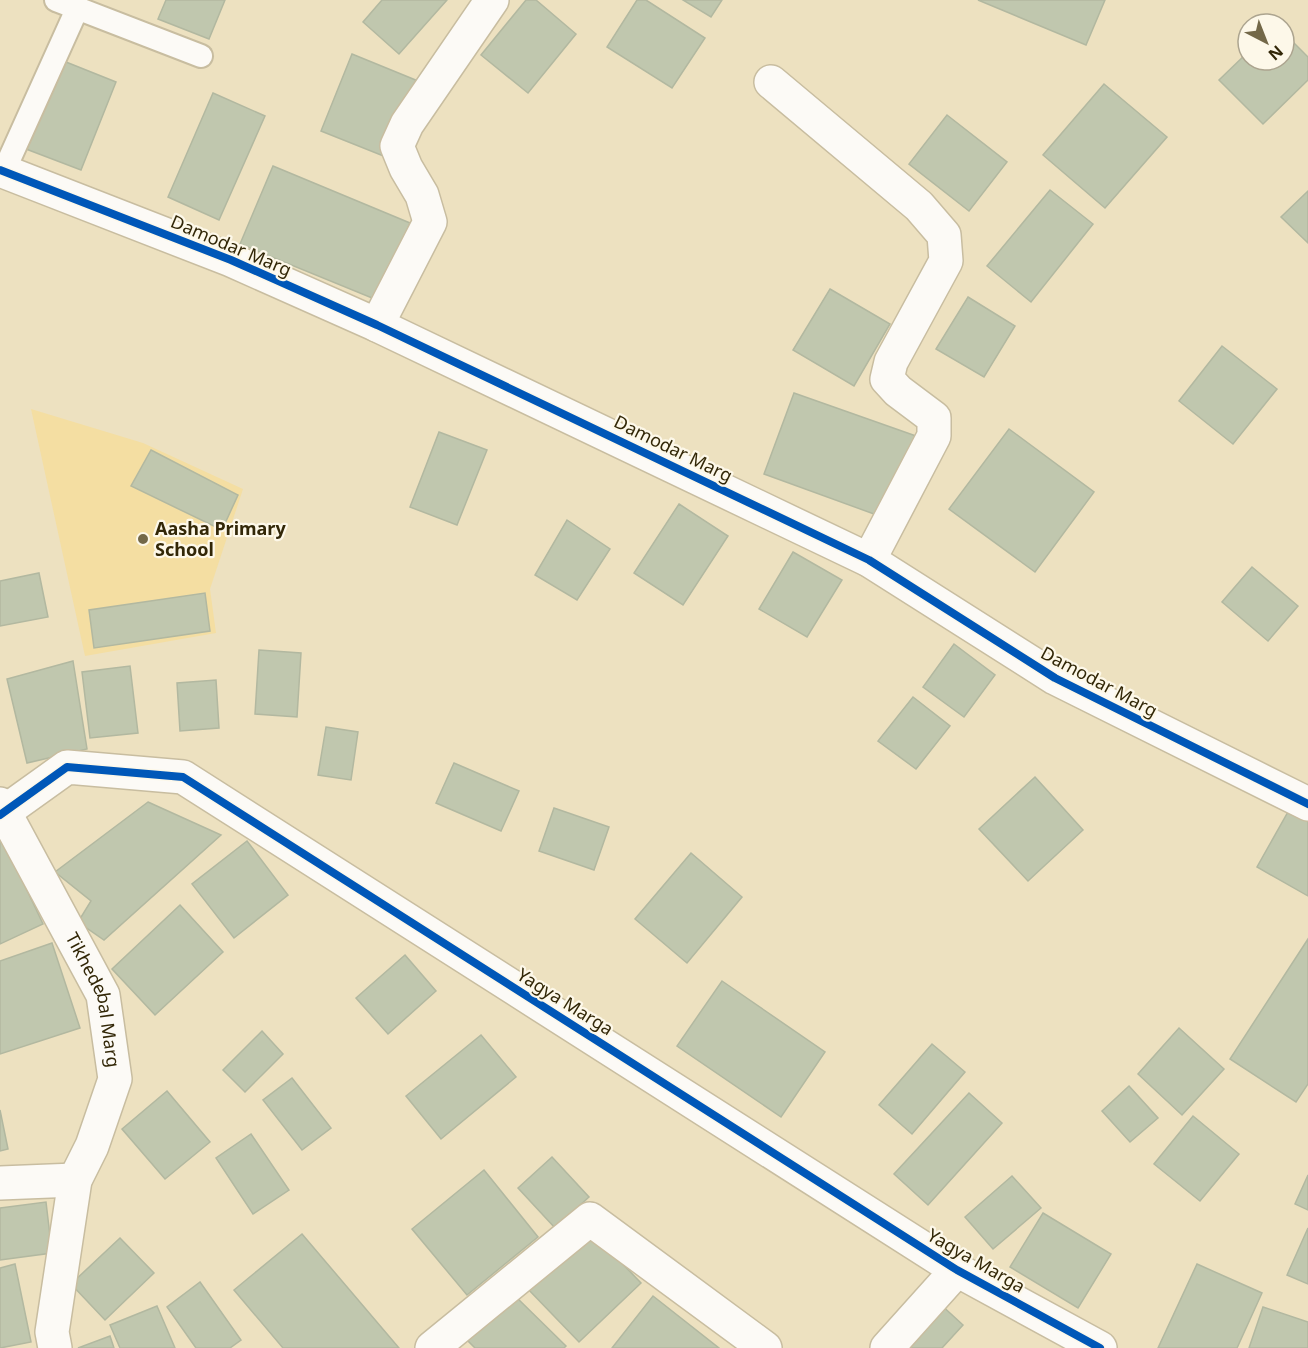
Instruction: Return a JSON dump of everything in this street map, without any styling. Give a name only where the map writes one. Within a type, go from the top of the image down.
[{"type":"street","points":[[377,325],[430,222],[422,195],[406,168],[397,146],[407,124],[492,0]]},
{"type":"street","points":[[771,82],[919,206],[944,234],[946,261],[891,362],[887,379],[898,391],[934,418],[934,436],[869,560]]},
{"type":"street","name":"Damodar Marg","points":[[2,171],[231,260],[377,325],[869,560],[1055,678],[1308,804]]},
{"type":"street","name":"Yagya Marga","points":[[2,811],[67,767],[183,777],[957,1270],[1100,1348]]},
{"type":"street","name":"Tikhedebal Marg","points":[[2,811],[103,995],[110,1026],[115,1079],[92,1146],[75,1179],[52,1332],[55,1348]]},
{"type":"street","points":[[0,1183],[75,1179]]},
{"type":"street","points":[[432,1348],[590,1219],[765,1348]]},
{"type":"street","points":[[887,1348],[957,1270]]},
{"type":"lane","points":[[56,0],[201,56]]},
{"type":"lane","points":[[2,171],[78,7]]},
{"type":"shaded area","name":"Aasha Primary School","points":[[31,409],[143,443],[243,489],[210,589],[216,633],[85,656]]},
{"type":"building","points":[[166,0],[225,0],[209,39],[158,19]]},
{"type":"building","points":[[382,0],[447,0],[399,54],[363,22]]},
{"type":"building","points":[[526,0],[536,0],[576,34],[528,93],[481,55]]},
{"type":"building","points":[[637,0],[646,0],[705,38],[672,88],[607,47]]},
{"type":"building","points":[[683,0],[722,0],[711,17]]},
{"type":"building","points":[[978,0],[1105,0],[1086,45]]},
{"type":"building","points":[[1296,45],[1308,57],[1308,80],[1263,124],[1219,80],[1236,64],[1236,72],[1296,72]]},
{"type":"building","points":[[352,54],[418,81],[386,157],[321,131]]},
{"type":"building","points":[[61,60],[116,82],[81,170],[26,149]]},
{"type":"building","points":[[1104,84],[1167,137],[1105,208],[1043,155]]},
{"type":"building","points":[[213,93],[265,116],[219,220],[168,197]]},
{"type":"building","points":[[947,115],[1007,162],[969,211],[909,164]]},
{"type":"building","points":[[273,166],[410,223],[377,300],[240,244]]},
{"type":"building","points":[[1050,190],[1093,224],[1031,302],[987,266]]},
{"type":"building","points":[[1308,191],[1308,243],[1281,217]]},
{"type":"building","points":[[830,289],[890,324],[854,386],[793,350]]},
{"type":"building","points":[[968,297],[1015,326],[984,377],[936,349]]},
{"type":"building","points":[[1222,346],[1277,389],[1233,444],[1179,401]]},
{"type":"building","points":[[794,393],[916,436],[885,518],[764,474]]},
{"type":"building","points":[[1009,429],[1094,492],[1035,572],[949,509]]},
{"type":"building","points":[[439,432],[487,450],[457,525],[410,507]]},
{"type":"building","points":[[151,450],[238,495],[222,530],[131,486]]},
{"type":"building","points":[[679,504],[728,536],[683,605],[634,573]]},
{"type":"building","points":[[567,520],[610,549],[577,600],[535,575]]},
{"type":"building","points":[[793,552],[842,580],[807,637],[759,609]]},
{"type":"building","points":[[1252,567],[1298,606],[1268,641],[1222,602]]},
{"type":"building","points":[[39,573],[48,617],[0,626],[0,581]]},
{"type":"building","points":[[205,593],[210,631],[94,648],[89,610]]},
{"type":"building","points":[[954,644],[995,675],[964,717],[923,687]]},
{"type":"building","points":[[259,650],[301,653],[297,717],[255,714]]},
{"type":"building","points":[[73,661],[87,749],[27,763],[7,679]]},
{"type":"building","points":[[130,666],[138,733],[90,738],[82,672]]},
{"type":"building","points":[[216,680],[219,728],[180,731],[177,683]]},
{"type":"building","points":[[913,697],[950,726],[916,769],[878,741]]},
{"type":"building","points":[[326,727],[358,732],[351,780],[318,775]]},
{"type":"building","points":[[454,763],[519,791],[501,831],[436,803]]},
{"type":"building","points":[[1035,777],[1083,830],[1028,881],[979,829]]},
{"type":"building","points":[[148,802],[221,835],[104,940],[78,922],[91,901],[55,872]]},
{"type":"building","points":[[1293,803],[1308,812],[1308,896],[1257,867]]},
{"type":"building","points":[[554,808],[609,827],[594,870],[539,851]]},
{"type":"building","points":[[0,833],[43,924],[0,944]]},
{"type":"building","points":[[247,841],[288,895],[234,938],[192,884]]},
{"type":"building","points":[[691,853],[742,897],[687,963],[635,919]]},
{"type":"building","points":[[180,905],[223,952],[155,1015],[112,969]]},
{"type":"building","points":[[1308,939],[1308,1084],[1296,1102],[1230,1059]]},
{"type":"building","points":[[52,943],[80,1028],[0,1054],[0,961]]},
{"type":"building","points":[[405,955],[436,991],[388,1034],[356,998]]},
{"type":"building","points":[[722,981],[825,1052],[781,1117],[677,1046]]},
{"type":"building","points":[[1179,1028],[1224,1069],[1182,1115],[1138,1074]]},
{"type":"building","points":[[262,1031],[283,1054],[245,1092],[223,1070]]},
{"type":"building","points":[[481,1035],[516,1077],[441,1139],[406,1096]]},
{"type":"building","points":[[932,1044],[965,1072],[912,1134],[879,1105]]},
{"type":"building","points":[[292,1078],[331,1128],[302,1150],[263,1100]]},
{"type":"building","points":[[1129,1086],[1158,1118],[1130,1142],[1102,1111]]},
{"type":"building","points":[[167,1091],[210,1142],[165,1179],[122,1129]]},
{"type":"building","points":[[969,1093],[1002,1123],[928,1205],[894,1174]]},
{"type":"building","points":[[0,1110],[8,1149],[0,1151]]},
{"type":"building","points":[[1193,1116],[1239,1154],[1200,1201],[1154,1164]]},
{"type":"building","points":[[251,1134],[289,1190],[253,1214],[216,1158]]},
{"type":"building","points":[[552,1157],[589,1197],[555,1228],[518,1188]]},
{"type":"building","points":[[484,1170],[538,1237],[467,1295],[412,1229]]},
{"type":"building","points":[[1308,1175],[1308,1210],[1295,1204]]},
{"type":"building","points":[[1012,1176],[1041,1208],[993,1249],[965,1217]]},
{"type":"building","points":[[46,1202],[52,1253],[0,1260],[0,1208]]},
{"type":"building","points":[[1043,1213],[1111,1254],[1078,1308],[1010,1267]]},
{"type":"building","points":[[588,1228],[641,1283],[579,1342],[526,1287]]},
{"type":"building","points":[[1308,1228],[1308,1284],[1287,1275]]},
{"type":"building","points":[[302,1234],[399,1348],[283,1348],[234,1290]]},
{"type":"building","points":[[120,1238],[154,1273],[105,1320],[71,1284]]},
{"type":"building","points":[[15,1264],[31,1342],[0,1348],[0,1268]]},
{"type":"building","points":[[1197,1264],[1262,1293],[1237,1348],[1158,1348]]},
{"type":"building","points":[[200,1282],[241,1340],[230,1348],[196,1348],[167,1307]]},
{"type":"building","points":[[512,1293],[566,1346],[564,1348],[475,1348],[466,1339]]},
{"type":"building","points":[[653,1296],[719,1348],[612,1348]]},
{"type":"building","points":[[938,1302],[963,1325],[942,1348],[909,1348],[902,1341]]},
{"type":"building","points":[[157,1306],[175,1348],[120,1348],[110,1325]]},
{"type":"building","points":[[1263,1307],[1308,1322],[1308,1348],[1249,1348]]},
{"type":"building","points":[[110,1336],[114,1348],[78,1348]]},
{"type":"cycle path","points":[[0,170],[231,260],[377,325],[869,560],[1055,678],[1308,804]]},
{"type":"cycle path","points":[[0,815],[67,767],[183,777],[957,1270],[1100,1348]]},
{"type":"place","name":"Aasha Primary School","points":[[143,539]]}]
